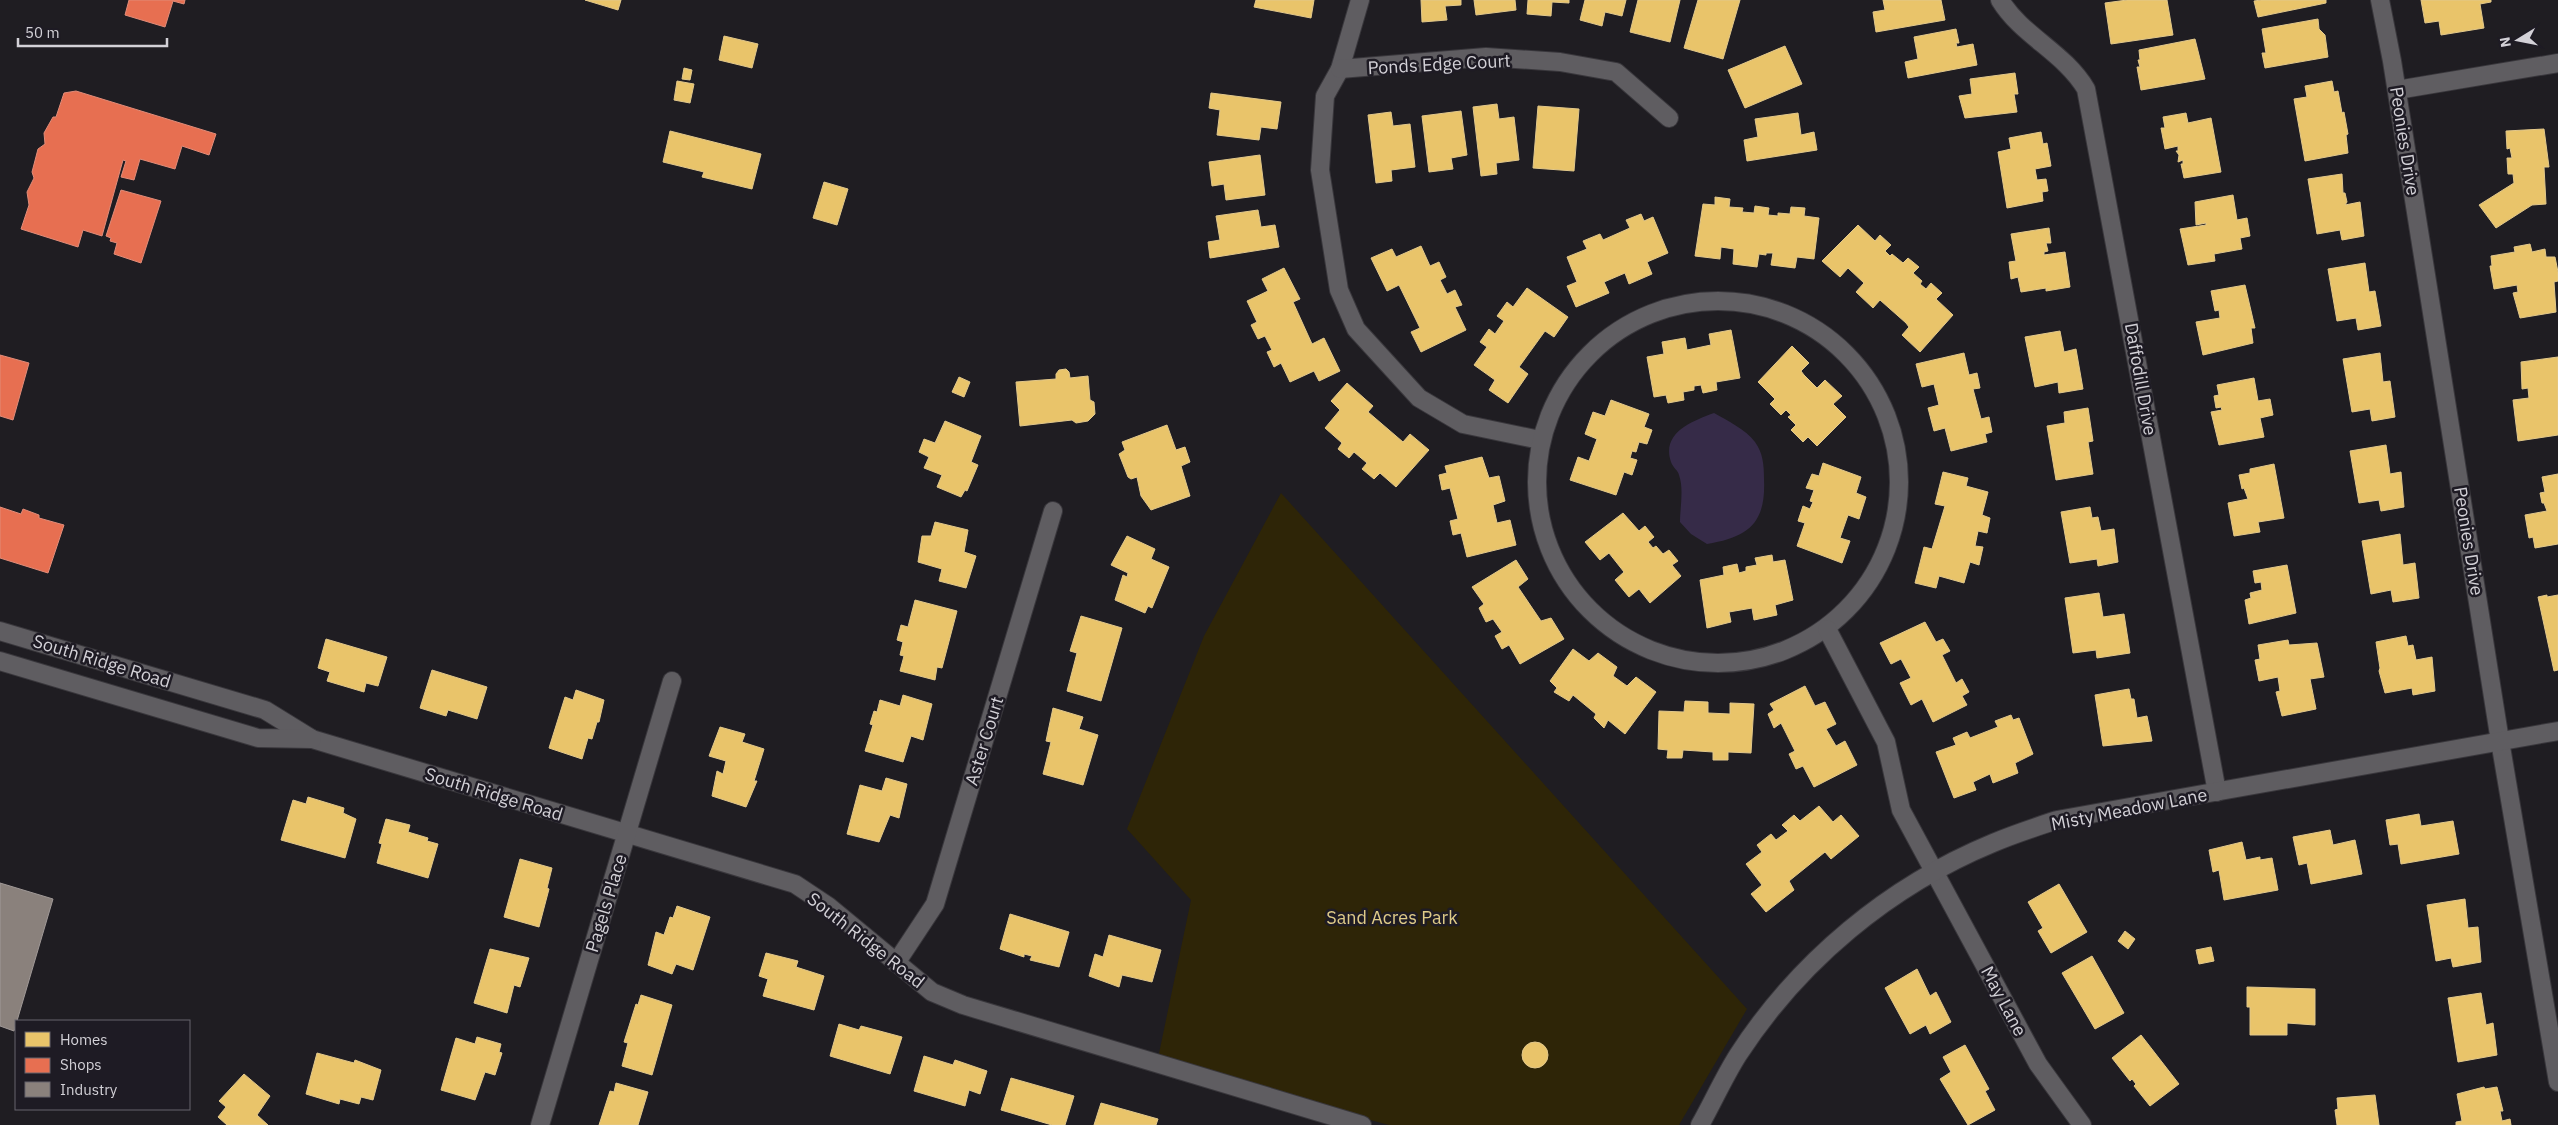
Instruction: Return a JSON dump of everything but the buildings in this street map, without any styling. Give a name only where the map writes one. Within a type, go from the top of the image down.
[{"type":"street","points":[[1360,0],[1340,69],[1325,96],[1320,170],[1339,290],[1356,329],[1419,398],[1463,424],[1540,440]]},
{"type":"street","name":"Daffodill Drive","points":[[2000,0],[2021,25],[2076,72],[2086,90],[2217,792]]},
{"type":"street","name":"Peonies Drive","points":[[2380,0],[2397,90],[2500,741],[2558,1082]]},
{"type":"street","name":"Ponds Edge Court","points":[[1340,69],[1486,57],[1560,62],[1616,72],[1668,118]]},
{"type":"street","points":[[2397,90],[2558,63]]},
{"type":"street","points":[[1698,299],[1761,303],[1821,330],[1871,381],[1898,447],[1898,518],[1875,577],[1827,629],[1779,655],[1721,665],[1659,656],[1598,620],[1557,568],[1536,499],[1540,440],[1554,400],[1584,356],[1641,315],[1698,299]]},
{"type":"street","name":"Aster Court","points":[[896,963],[935,904],[1053,511]]},
{"type":"street","name":"May Lane","points":[[1827,629],[1886,742],[1901,810],[2038,1064],[2082,1125]]},
{"type":"street","name":"South Ridge Road","points":[[0,630],[265,710],[312,739],[795,884],[828,906],[932,992],[963,1005],[1362,1125]]},
{"type":"street","name":"South Ridge Road","points":[[0,661],[258,738],[312,739]]},
{"type":"street","name":"Pagels Place","points":[[540,1125],[672,681]]},
{"type":"street","name":"Misty Meadow Lane","points":[[1700,1125],[1738,1056],[1773,1006],[1826,950],[1878,906],[1934,872],[1992,843],[2057,820],[2558,730]]},
{"type":"green space","name":"Sand Acres Park","points":[[1281,493],[1747,1009],[1679,1125],[1389,1125],[1157,1063],[1191,900],[1127,829],[1204,636]]},
{"type":"shaded area","points":[[1714,413],[1741,429],[1758,446],[1763,464],[1764,494],[1762,507],[1752,525],[1734,537],[1707,544],[1691,534],[1680,522],[1682,492],[1678,473],[1671,462],[1669,452],[1670,443],[1680,430],[1688,424]]}]
